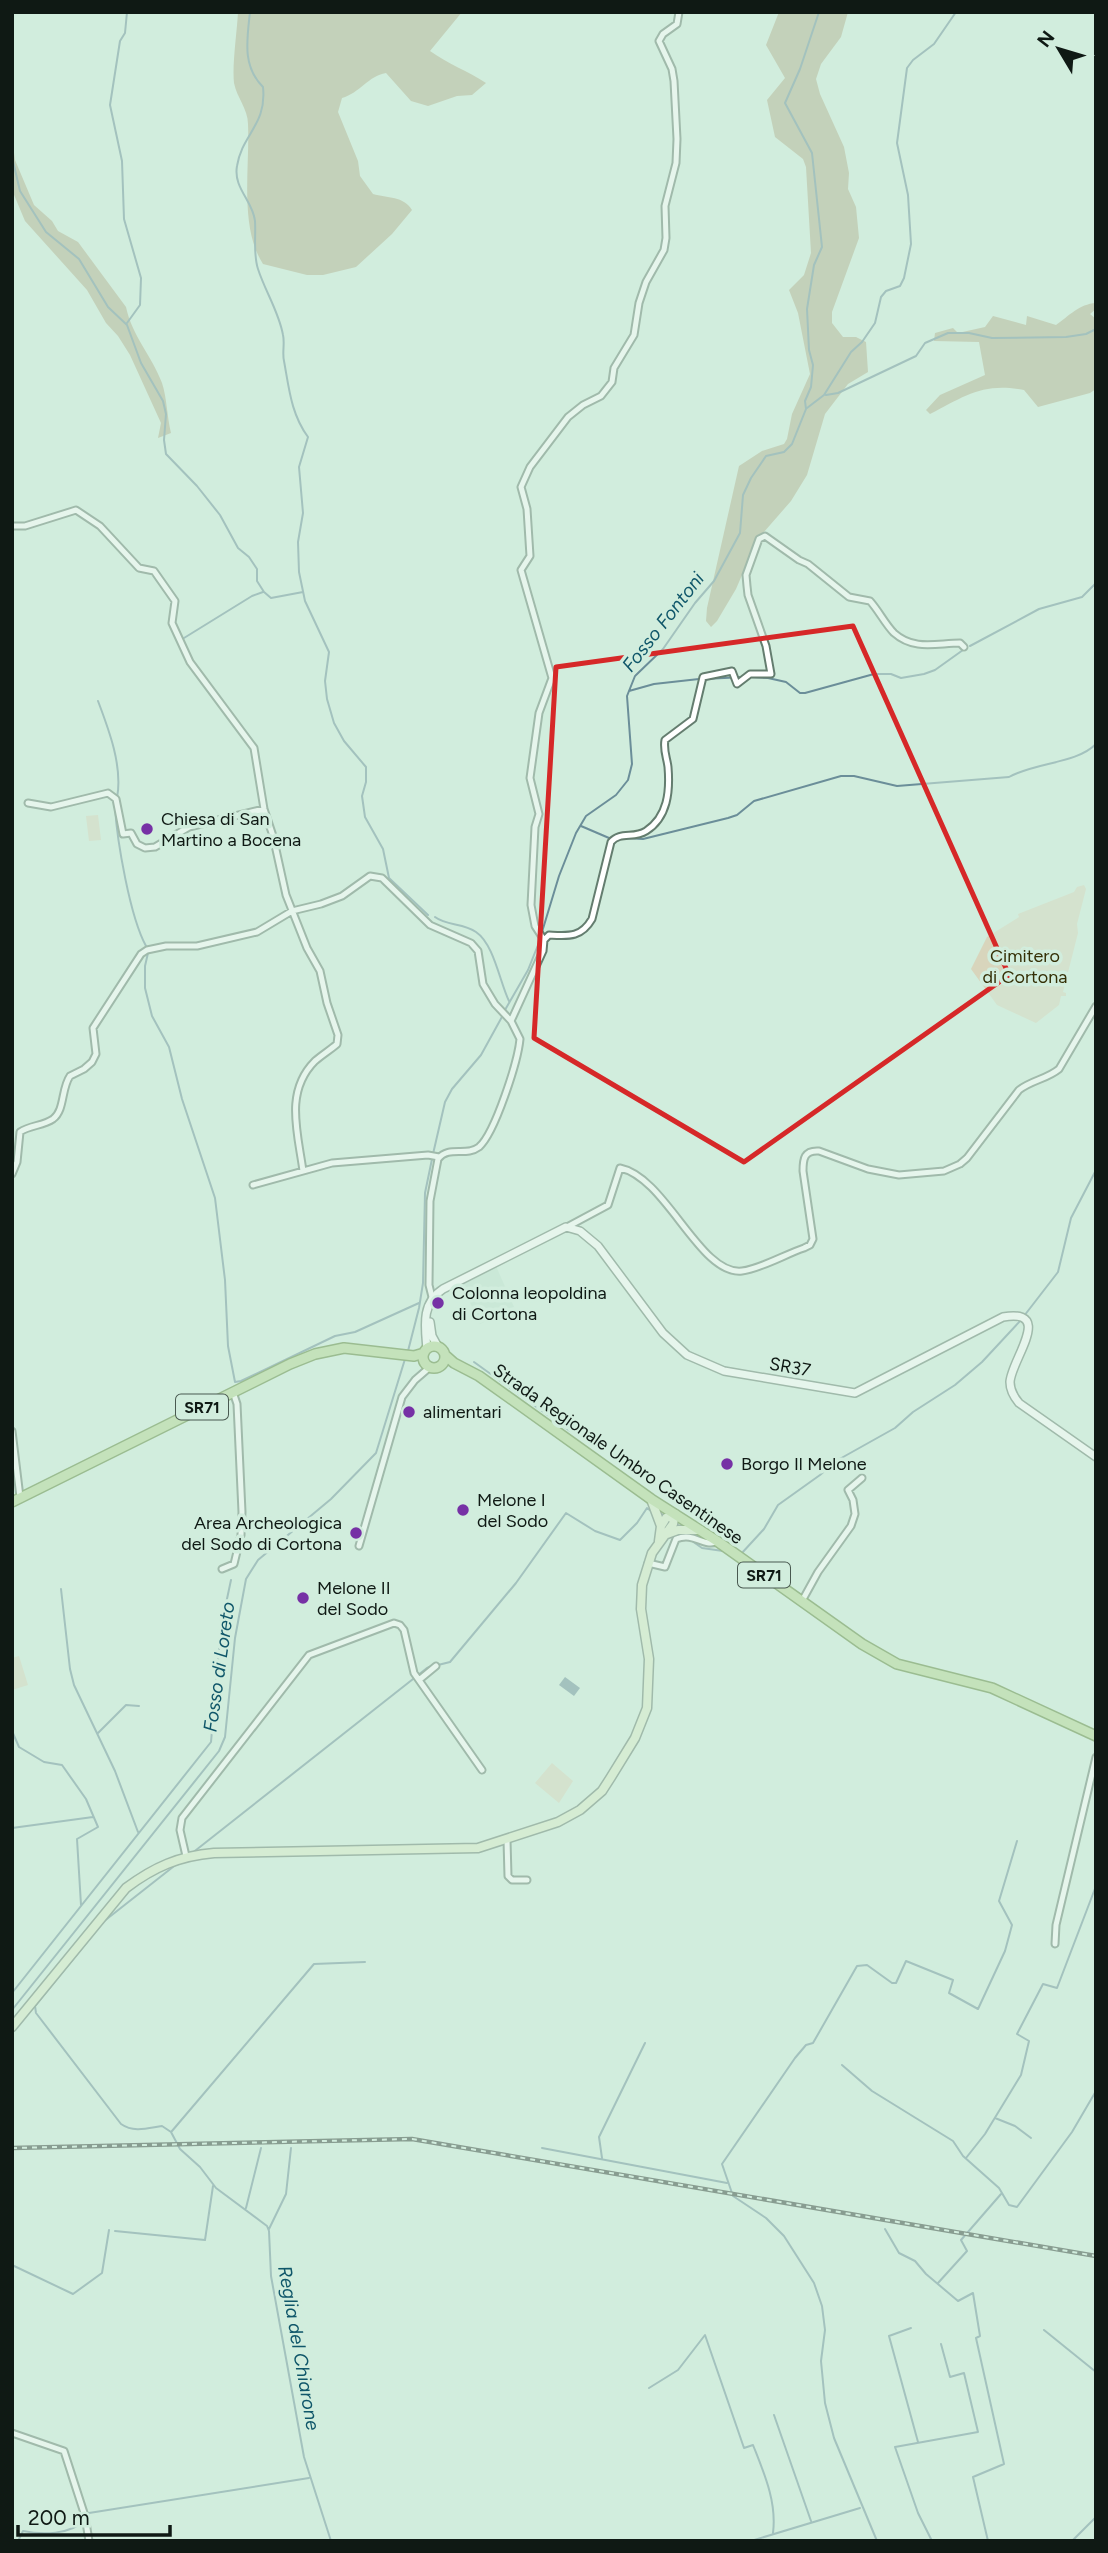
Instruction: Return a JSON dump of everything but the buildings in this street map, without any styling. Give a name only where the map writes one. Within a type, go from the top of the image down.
[{"type":"main road","name":"SR71","points":[[429,1359],[438,1347],[457,1364]]},
{"type":"main road","name":"SR71","points":[[16,1500],[290,1364],[331,1349],[408,1355],[457,1364]]},
{"type":"main road","points":[[429,1359],[444,1362],[445,1355]]},
{"type":"main road","name":"Strada Regionale Umbro Casentinese","points":[[457,1364],[479,1376],[651,1499],[717,1541],[862,1644],[897,1664],[992,1688],[1096,1736]]},
{"type":"main road","points":[[651,1499],[664,1530]]},
{"type":"main road","points":[[12,2027],[126,1888],[147,1872],[167,1862],[186,1856],[214,1853],[478,1848],[568,1817],[591,1802],[611,1777],[648,1708],[649,1658],[640,1597],[648,1563],[664,1530],[666,1518],[675,1514]]},
{"type":"main road","points":[[664,1530],[700,1530]]},
{"type":"street","points":[[511,1021],[543,951],[544,940],[535,926],[531,905],[535,827],[539,814],[530,778],[539,713],[552,678],[522,576],[521,567],[530,556],[527,509],[521,487],[530,467],[568,417],[601,396],[612,382],[615,377],[614,368],[634,335],[639,303],[646,282],[664,250],[665,206],[676,163],[677,139],[672,69],[659,41],[663,34],[677,24],[679,12]]},
{"type":"street","points":[[12,526],[25,526],[76,510],[100,526],[139,568],[154,572],[175,601],[172,623],[191,662],[254,748],[264,809],[292,911],[320,971],[338,1035],[337,1044],[314,1063],[297,1089],[294,1109],[303,1171]]},
{"type":"street","points":[[544,940],[549,935],[574,936],[587,928],[592,919],[611,842],[617,836],[642,834],[665,810],[668,795],[668,766],[663,748],[665,740],[693,719],[702,677],[732,671],[737,684],[750,674],[771,674],[766,646],[748,595],[746,575],[759,539],[765,536],[808,564],[849,597],[870,601],[896,635],[907,641],[917,645],[960,643],[964,647]]},
{"type":"street","points":[[28,803],[51,807],[108,793],[116,799],[123,834],[131,833],[137,844],[145,848],[155,847],[189,828],[264,809]]},
{"type":"street","points":[[12,1174],[17,1162],[20,1132],[54,1118],[60,1110],[62,1093],[69,1076],[85,1069],[96,1054],[93,1028],[141,954],[155,947],[197,946],[257,932],[292,911],[342,896],[370,876],[382,878],[430,925],[471,943],[478,951],[483,984],[500,1010],[511,1021],[520,1039],[506,1097],[485,1138],[478,1147],[471,1150],[449,1151],[438,1156],[331,1163],[253,1185]]},
{"type":"street","points":[[359,1546],[402,1397],[429,1359],[425,1319],[430,1300],[443,1289],[608,1205],[617,1170],[620,1168],[625,1168],[641,1179],[659,1195],[719,1266],[743,1271],[804,1248],[810,1245],[813,1239],[804,1182],[803,1161],[806,1154],[812,1150],[819,1151],[868,1169],[899,1175],[944,1171],[960,1164],[1019,1090],[1027,1084],[1051,1076],[1059,1069],[1096,1006]]},
{"type":"street","points":[[438,1156],[430,1200],[429,1285],[432,1336],[438,1347]]},
{"type":"street","name":"SR37","points":[[566,1227],[580,1231],[598,1246],[663,1333],[687,1354],[724,1371],[855,1393],[1003,1317],[1016,1314],[1026,1318],[1029,1324],[1028,1332],[1012,1372],[1011,1391],[1019,1403],[1096,1457]]},
{"type":"street","points":[[222,1569],[234,1564],[241,1535],[237,1404],[233,1392]]},
{"type":"street","points":[[12,1431],[16,1500]]},
{"type":"street","points":[[802,1601],[818,1572],[851,1526],[855,1514],[848,1490],[862,1478]]},
{"type":"street","points":[[648,1563],[665,1567],[676,1539],[680,1537],[692,1536],[708,1544],[717,1541]]},
{"type":"street","points":[[186,1856],[180,1829],[181,1818],[309,1654],[394,1623],[404,1630],[414,1673],[482,1770]]},
{"type":"street","points":[[419,1680],[436,1666]]},
{"type":"street","points":[[1055,1944],[1056,1925],[1096,1757]]},
{"type":"street","points":[[507,1840],[508,1876],[512,1880],[527,1880]]},
{"type":"street","points":[[12,2433],[64,2451],[85,2516],[89,2541]]},
{"type":"highlighted area","points":[[853,626],[1009,975],[744,1162],[534,1038],[556,667]]},
{"type":"shaded area","points":[[238,12],[462,12],[430,51],[486,83],[472,95],[457,96],[428,106],[411,101],[386,73],[374,77],[342,98],[338,112],[358,161],[360,176],[373,194],[400,200],[412,210],[392,234],[356,267],[323,275],[307,275],[263,264],[256,249],[248,215],[248,119],[234,83]]},
{"type":"shaded area","points":[[779,12],[848,12],[841,37],[821,64],[816,79],[844,147],[849,173],[848,189],[856,207],[859,238],[832,312],[832,323],[843,337],[856,337],[866,342],[868,372],[848,384],[825,414],[807,475],[791,501],[757,540],[736,589],[711,627],[706,621],[707,608],[739,466],[762,451],[784,444],[792,414],[810,374],[798,313],[789,290],[804,275],[811,253],[806,167],[803,159],[775,137],[767,100],[785,78],[766,45]]},
{"type":"shaded area","points":[[12,138],[15,160],[34,205],[52,221],[58,231],[78,242],[126,307],[133,327],[162,383],[171,433],[158,438],[161,423],[130,355],[106,323],[87,290],[25,221],[12,190]]},
{"type":"shaded area","points":[[1096,303],[1096,309],[1090,314],[1096,319],[1096,389],[1090,393],[1038,407],[1024,390],[985,389],[930,414],[926,410],[940,395],[985,375],[979,342],[934,341],[935,333],[953,328],[958,333],[985,327],[993,316],[1026,325],[1027,316],[1056,325],[1079,308]]},
{"type":"shaded area","points":[[496,1266],[514,1307],[480,1324],[461,1283]]},
{"type":"green space","points":[[98,815],[101,840],[89,841],[86,816]]},
{"type":"green space","name":"Cimitero di Cortona","points":[[1084,885],[1086,889],[1077,924],[1078,933],[1063,992],[1066,996],[1061,996],[1059,1005],[1036,1023],[997,1005],[971,969],[987,937],[1019,917],[1018,914],[1074,892],[1077,887]]},
{"type":"green space","points":[[19,1656],[28,1685],[12,1690],[12,1658]]},
{"type":"green space","points":[[552,1763],[573,1781],[559,1803],[535,1783]]},
{"type":"water","points":[[565,1677],[580,1688],[574,1696],[559,1685]]},
{"type":"waterway","points":[[127,12],[110,105],[122,161],[124,219],[141,278],[140,305],[127,323]]},
{"type":"waterway","points":[[250,12],[247,52],[256,79],[263,87],[263,100],[258,120],[240,155],[237,174],[240,188],[251,207],[255,221],[258,269],[284,338],[283,358],[292,400],[308,437],[299,467],[303,513],[298,542],[299,572],[305,601],[329,652],[325,681],[334,723],[344,741],[366,767],[362,796],[365,817],[383,849],[389,878],[428,915]]},
{"type":"waterway","name":"Fosso Fontoni","points":[[542,932],[559,876],[576,833],[586,816],[616,795],[628,780],[632,764],[627,696],[635,676],[663,649],[714,581],[740,533],[743,495],[751,478],[766,456],[784,452],[792,444],[806,409],[805,401],[811,387],[813,365],[809,350],[807,309],[814,265],[822,247],[812,153],[785,103],[800,69],[819,12]]},
{"type":"waterway","points":[[807,408],[824,395],[851,352],[875,323],[881,297],[886,291],[900,286],[904,278],[911,244],[908,195],[897,143],[907,68],[934,44],[956,12]]},
{"type":"waterway","points":[[12,157],[20,191],[46,232],[79,259],[108,307],[127,325],[141,363],[163,401],[166,414],[166,454],[220,515],[238,548],[249,557],[257,569],[257,581],[264,592],[271,598],[303,592]]},
{"type":"waterway","points":[[826,395],[838,393],[916,356],[925,343],[948,333],[969,333],[992,338],[1066,337],[1086,334],[1096,329]]},
{"type":"waterway","points":[[970,646],[1039,609],[1082,597],[1096,583]]},
{"type":"waterway","points":[[184,638],[263,592]]},
{"type":"waterway","points":[[750,677],[786,682],[800,693],[805,693],[874,674],[891,674],[901,678],[924,674],[935,670],[963,650]]},
{"type":"waterway","points":[[704,679],[744,677]]},
{"type":"waterway","points":[[629,691],[654,684],[699,679]]},
{"type":"waterway","points":[[98,701],[117,761],[117,798]]},
{"type":"waterway","points":[[624,838],[643,839],[728,818],[737,815],[754,801],[841,776],[854,776],[897,786],[1009,777],[1078,755],[1096,744]]},
{"type":"waterway","points":[[115,807],[125,878],[146,946]]},
{"type":"waterway","points":[[581,826],[609,838]]},
{"type":"waterway","points":[[435,917],[471,929],[482,938],[492,954],[509,1001]]},
{"type":"waterway","name":"Fosso Fontoni","points":[[505,1010],[528,970],[540,940]]},
{"type":"waterway","points":[[148,953],[145,988],[152,1016],[169,1047],[182,1099],[215,1198],[225,1280],[228,1346],[235,1382],[335,1336],[355,1332],[419,1303]]},
{"type":"waterway","name":"Fosso di Loreto","points":[[433,1154],[445,1102],[452,1089],[481,1055],[503,1015]]},
{"type":"waterway","name":"Fosso di Loreto","points":[[408,1351],[423,1283],[425,1193],[432,1159]]},
{"type":"waterway","points":[[1024,1316],[1058,1272],[1071,1218],[1096,1170]]},
{"type":"waterway","points":[[741,1554],[764,1529],[778,1505],[836,1461],[895,1428],[913,1412],[955,1385],[982,1362],[1021,1320]]},
{"type":"waterway","name":"Fosso di Loreto","points":[[12,2010],[219,1751],[225,1737],[235,1638],[246,1579],[258,1560],[331,1499],[376,1453],[405,1359]]},
{"type":"waterway","points":[[474,1362],[570,1431]]},
{"type":"waterway","points":[[438,1665],[450,1662],[516,1583],[566,1513],[595,1531],[620,1540],[647,1508],[651,1511]]},
{"type":"waterway","points":[[692,1541],[702,1548],[723,1551]]},
{"type":"waterway","points":[[12,1993],[211,1742],[221,1627],[231,1580]]},
{"type":"waterway","points":[[61,1589],[74,1685],[115,1771],[138,1832]]},
{"type":"waterway","points":[[191,1854],[432,1666]]},
{"type":"waterway","points":[[98,1733],[126,1705],[139,1706]]},
{"type":"waterway","points":[[12,1731],[19,1747],[44,1762],[62,1765],[86,1799],[98,1827],[77,1839],[81,1905]]},
{"type":"waterway","points":[[12,1828],[93,1817]]},
{"type":"waterway","points":[[877,2541],[834,2438],[825,2403],[821,2361],[825,2330],[822,2306],[814,2283],[784,2236],[766,2218],[733,2196],[722,2164],[795,2058],[806,2045],[813,2043],[857,1966],[867,1965],[892,1983],[896,1983],[906,1961],[953,1980],[949,1993],[978,2009],[1005,1951],[1012,1925],[999,1901],[1017,1841]]},
{"type":"waterway","name":"Reglia del Chiarone","points":[[178,1863],[103,1922],[35,2006],[36,2013],[121,2124],[136,2129],[162,2126],[171,2132],[180,2149],[200,2167],[216,2188],[267,2226],[271,2276],[304,2457],[331,2541]]},
{"type":"waterway","points":[[966,2158],[985,2134],[1021,2075],[1029,2041],[1017,2034],[1043,1984],[1057,1988],[1096,1886]]},
{"type":"waterway","points":[[172,2131],[314,1964],[365,1962]]},
{"type":"waterway","points":[[602,2158],[599,2137],[645,2043]]},
{"type":"waterway","points":[[842,2065],[872,2091],[953,2141],[963,2156],[999,2188],[1009,2205],[1017,2207],[1072,2132],[1096,2091]]},
{"type":"waterway","points":[[995,2118],[1015,2126],[1031,2138]]},
{"type":"waterway","points":[[246,2208],[261,2148]]},
{"type":"waterway","points":[[269,2229],[286,2194],[291,2148]]},
{"type":"waterway","points":[[542,2148],[727,2183]]},
{"type":"waterway","points":[[115,2231],[205,2240],[213,2186]]},
{"type":"waterway","points":[[938,2283],[967,2251],[961,2240],[1001,2194]]},
{"type":"waterway","points":[[885,2229],[899,2253],[915,2261],[958,2301],[973,2293],[980,2336],[976,2338],[1004,2464],[973,2477],[988,2541]]},
{"type":"waterway","points":[[12,2265],[73,2294],[102,2273],[109,2230]]},
{"type":"waterway","points":[[911,2328],[889,2336],[918,2442]]},
{"type":"waterway","points":[[1044,2330],[1096,2372]]},
{"type":"waterway","points":[[649,2388],[678,2370],[705,2335],[744,2448],[753,2445],[765,2477],[773,2510],[773,2533]]},
{"type":"waterway","points":[[932,2541],[918,2513],[895,2447],[978,2432],[964,2373],[950,2377],[941,2344]]},
{"type":"waterway","points":[[774,2415],[811,2521]]},
{"type":"waterway","points":[[88,2516],[89,2513],[309,2478]]},
{"type":"waterway","points":[[751,2541],[860,2508]]},
{"type":"waterway","points":[[1072,2541],[1096,2517]]},
{"type":"waterway","points":[[18,2541],[23,2531],[56,2533],[72,2529],[85,2520]]},
{"type":"railway","points":[[12,2148],[412,2139],[1096,2256]]},
{"type":"place","name":"Chiesa di San Martino a Bocena","points":[[147,829]]},
{"type":"place","name":"Colonna leopoldina di Cortona","points":[[438,1303]]},
{"type":"place","name":"alimentari","points":[[409,1412]]},
{"type":"place","name":"Borgo Il Melone","points":[[727,1464]]},
{"type":"place","name":"Melone I del Sodo","points":[[463,1510]]},
{"type":"place","name":"Area Archeologica del Sodo di Cortona","points":[[356,1533]]},
{"type":"place","name":"Melone II del Sodo","points":[[303,1598]]}]
